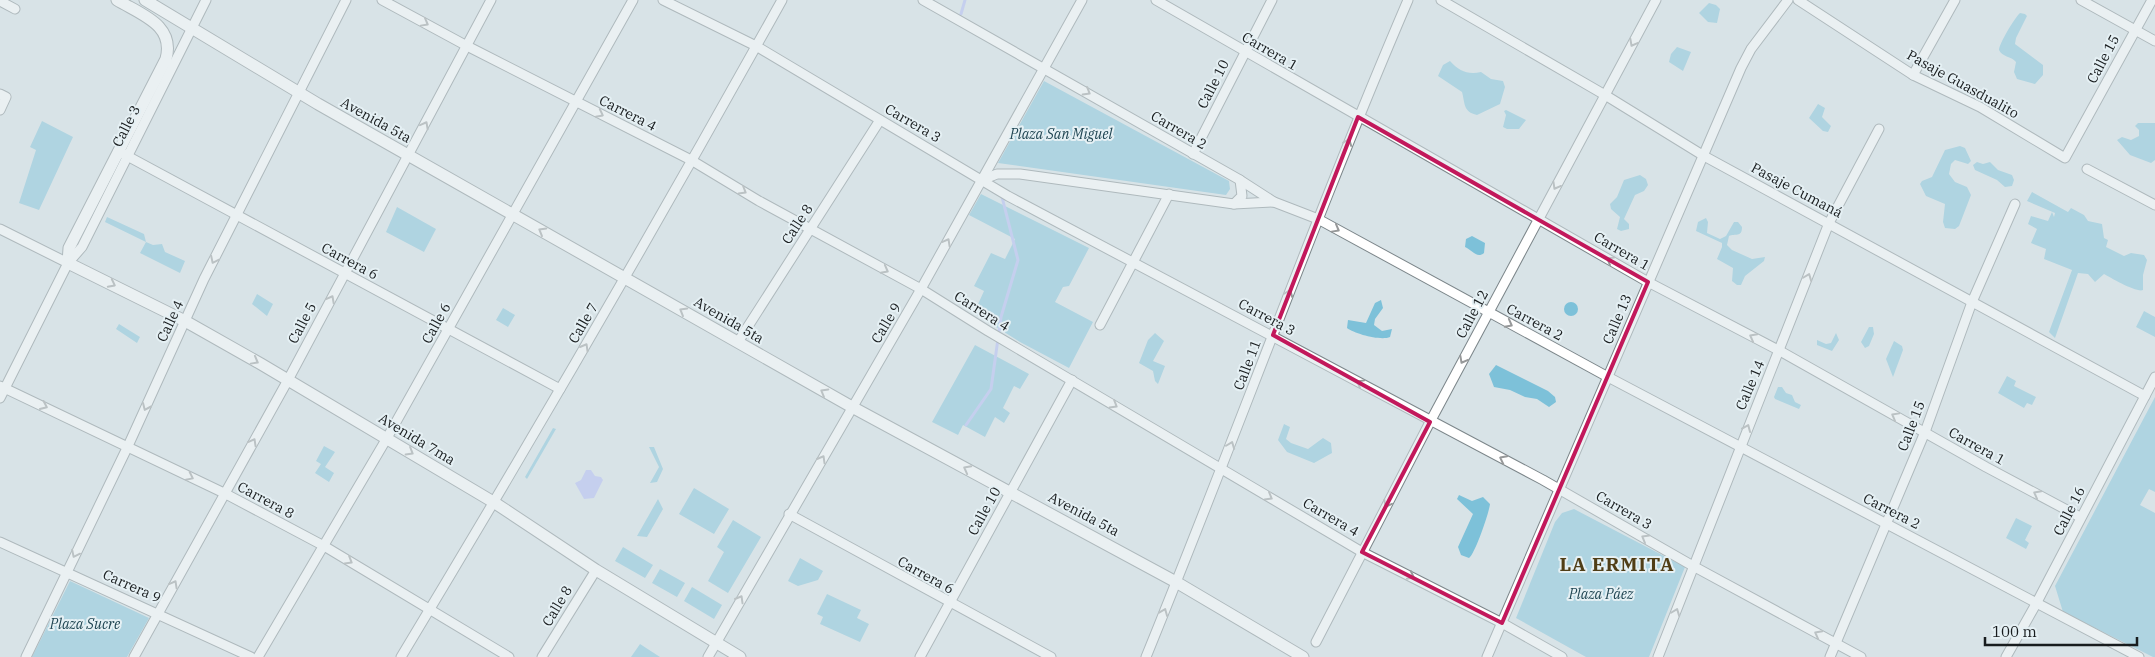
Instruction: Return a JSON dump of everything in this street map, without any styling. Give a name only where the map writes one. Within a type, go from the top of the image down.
[{"type":"street","name":"Calle 3","points":[[117,0],[158,25],[168,41],[166,59],[123,154]]},
{"type":"street","name":"Avenida 5ta","points":[[145,0],[191,29],[409,156],[852,407],[1176,582],[1303,657]]},
{"type":"street","name":"Calle 3","points":[[0,398],[3,387],[68,263],[69,248],[123,154],[206,0]]},
{"type":"street","name":"Calle 4","points":[[26,657],[236,216],[301,92],[346,0]]},
{"type":"street","name":"Carrera 4","points":[[382,0],[467,46],[691,160],[810,229],[921,289],[988,331],[1362,552],[1502,623],[1562,657]]},
{"type":"street","name":"Calle 5","points":[[134,657],[288,380],[491,0]]},
{"type":"street","name":"Calle 6","points":[[258,657],[387,438],[633,0]]},
{"type":"street","name":"Carrera 3","points":[[663,0],[756,46],[1008,196],[1273,335],[1430,422],[1558,489],[1693,566],[1861,657]]},
{"type":"street","name":"Calle 7","points":[[401,657],[495,503],[782,0]]},
{"type":"street","name":"Carrera 2","points":[[923,0],[1240,180],[1274,202],[1318,219],[1488,313],[2139,657]]},
{"type":"street","name":"Calle 9","points":[[708,657],[789,514],[921,289],[1082,0]]},
{"type":"street","name":"Carrera 1","points":[[1156,0],[1648,282],[1780,351],[1986,468],[2080,517]]},
{"type":"street","name":"Calle 10","points":[[1193,154],[1272,0]]},
{"type":"street","name":"Calle 11","points":[[1146,657],[1222,469],[1358,117],[1408,0]]},
{"type":"street","name":"Pasaje Cumaná","points":[[1441,0],[1605,95],[1704,156],[2145,396]]},
{"type":"street","name":"Calle 12","points":[[1316,642],[1430,422],[1656,0]]},
{"type":"street","name":"Calle 13","points":[[1487,657],[1741,68],[1751,50],[1788,0]]},
{"type":"street","name":"Pasaje Guasdualito","points":[[1798,0],[1913,75],[1980,107],[2065,158]]},
{"type":"street","points":[[1913,75],[1955,0]]},
{"type":"street","points":[[2082,0],[2155,41]]},
{"type":"street","name":"Calle 15","points":[[2065,158],[2134,29],[2152,0]]},
{"type":"street","points":[[0,1],[15,9]]},
{"type":"street","points":[[0,110],[3,95]]},
{"type":"street","name":"Calle 8","points":[[738,342],[880,120]]},
{"type":"street","name":"Calle 14","points":[[1658,657],[1829,223],[1879,129]]},
{"type":"street","name":"Carrera 6","points":[[123,154],[560,389]]},
{"type":"street","points":[[2087,169],[2155,205]]},
{"type":"street","points":[[982,180],[997,174],[1020,174],[1234,204],[1274,202]]},
{"type":"street","points":[[1234,204],[1242,196],[1240,180]]},
{"type":"street","points":[[1100,325],[1169,194]]},
{"type":"street","name":"Calle 15","points":[[1830,657],[1924,432],[1972,302],[2014,204]]},
{"type":"street","points":[[0,229],[68,263]]},
{"type":"street","name":"Avenida 7ma","points":[[68,263],[185,321],[387,438],[495,503],[596,570],[740,657]]},
{"type":"street","name":"Calle 16","points":[[2006,657],[2036,604],[2155,377]]},
{"type":"street","name":"Calle 10","points":[[920,657],[1072,380]]},
{"type":"street","name":"Carrera 8","points":[[3,387],[224,493],[324,546],[509,657]]},
{"type":"street","name":"Carrera 6","points":[[789,514],[1051,657]]},
{"type":"street","name":"Carrera 9","points":[[0,542],[251,657]]},
{"type":"street","name":"Calle 8","points":[[542,657],[596,570]]},
{"type":"highlighted area","points":[[1358,117],[1648,282],[1502,623],[1362,552],[1430,422],[1273,335]]},
{"type":"green space","points":[[1709,3],[1716,5],[1720,9],[1717,23],[1708,22],[1699,13]]},
{"type":"green space","points":[[2020,13],[2027,16],[2015,44],[2043,65],[2043,75],[2035,84],[2017,79],[2014,72],[2016,62],[2002,54],[1999,50],[2008,31]]},
{"type":"green space","points":[[1677,47],[1691,52],[1683,71],[1669,62],[1671,54]]},
{"type":"green space","points":[[1450,61],[1464,71],[1472,73],[1481,72],[1491,79],[1503,81],[1505,87],[1500,104],[1477,115],[1469,112],[1465,106],[1462,92],[1438,76],[1443,65]]},
{"type":"green space","name":"Plaza San Miguel","points":[[1044,81],[1229,181],[1230,189],[1226,195],[998,163]]},
{"type":"green space","points":[[1818,104],[1825,108],[1822,117],[1831,126],[1828,132],[1823,131],[1809,118]]},
{"type":"green space","points":[[1506,110],[1526,120],[1519,129],[1503,127],[1506,115],[1504,111]]},
{"type":"green space","points":[[42,121],[73,137],[39,210],[19,203],[36,150],[30,147]]},
{"type":"green space","points":[[2138,123],[2155,123],[2155,160],[2151,163],[2130,155],[2117,140],[2122,137],[2131,140],[2139,136],[2139,130],[2135,126]]},
{"type":"green space","points":[[1960,146],[1965,148],[1971,161],[1968,164],[1955,160],[1951,164],[1949,174],[1955,182],[1967,187],[1971,195],[1959,226],[1955,229],[1945,228],[1943,222],[1945,204],[1926,196],[1920,184],[1922,181],[1932,177],[1945,150]]},
{"type":"green space","points":[[1977,162],[1983,164],[1990,162],[1998,170],[2012,175],[2014,180],[2012,186],[2005,187],[1997,180],[1975,170],[1973,165]]},
{"type":"green space","points":[[1640,175],[1646,179],[1648,185],[1644,191],[1635,195],[1624,219],[1629,224],[1629,229],[1621,231],[1617,229],[1620,217],[1611,209],[1610,204],[1617,197],[1624,180]]},
{"type":"green space","points":[[2032,192],[2068,212],[2071,208],[2084,215],[2088,221],[2102,224],[2104,238],[2108,240],[2106,247],[2124,256],[2131,253],[2144,255],[2147,260],[2143,275],[2143,290],[2130,287],[2104,274],[2095,282],[2088,274],[2078,273],[2055,338],[2049,332],[2072,270],[2044,259],[2046,249],[2031,243],[2037,229],[2028,224],[2031,216],[2048,221],[2052,212],[2054,217],[2055,213],[2027,201]]},
{"type":"green space","points":[[981,194],[1089,248],[1069,286],[1063,287],[1055,302],[1093,322],[1069,368],[1020,342],[974,313],[984,291],[974,286],[991,253],[1005,259],[1015,239],[969,215]]},
{"type":"green space","points":[[397,207],[436,229],[424,252],[386,232]]},
{"type":"green space","points":[[107,217],[144,234],[146,242],[105,222]]},
{"type":"green space","points":[[1706,218],[1708,222],[1707,233],[1720,239],[1726,236],[1734,222],[1738,222],[1742,227],[1741,233],[1729,236],[1727,245],[1732,250],[1752,259],[1765,257],[1764,261],[1745,276],[1741,285],[1737,285],[1732,281],[1733,268],[1717,259],[1722,243],[1696,231],[1698,222]]},
{"type":"green space","points":[[1472,236],[1485,243],[1484,253],[1481,255],[1477,255],[1465,247],[1466,239]]},
{"type":"green space","points":[[146,242],[153,245],[162,244],[165,252],[185,261],[180,273],[140,253]]},
{"type":"green space","points":[[257,294],[273,304],[267,316],[252,304]]},
{"type":"green space","points":[[1381,300],[1383,308],[1375,319],[1374,325],[1382,331],[1392,329],[1390,337],[1368,336],[1347,328],[1348,320],[1366,323],[1375,303]]},
{"type":"green space","points":[[1568,302],[1574,302],[1578,309],[1574,316],[1568,316],[1564,312],[1564,306]]},
{"type":"green space","points":[[503,308],[515,315],[508,327],[496,320]]},
{"type":"green space","points":[[2144,311],[2155,317],[2155,337],[2136,327]]},
{"type":"green space","points":[[119,324],[140,337],[137,343],[116,329]]},
{"type":"green space","points":[[1869,327],[1873,327],[1874,334],[1869,346],[1865,348],[1861,342]]},
{"type":"green space","points":[[1155,333],[1164,341],[1153,361],[1165,366],[1158,384],[1155,381],[1153,371],[1139,363],[1148,340]]},
{"type":"green space","points":[[1836,333],[1839,340],[1832,351],[1817,345],[1817,340],[1826,344],[1831,343]]},
{"type":"green space","points":[[1894,341],[1902,346],[1903,350],[1893,377],[1886,359]]},
{"type":"green space","points":[[975,345],[1029,374],[1020,389],[1014,386],[1003,408],[1010,413],[1004,423],[995,417],[985,437],[963,425],[958,435],[932,422]]},
{"type":"green space","points":[[1496,365],[1548,391],[1555,397],[1556,402],[1549,407],[1537,399],[1494,387],[1489,374]]},
{"type":"green space","points":[[2007,376],[2016,381],[2014,386],[2036,397],[2032,405],[2027,403],[2024,408],[1998,393]]},
{"type":"green space","points":[[1778,387],[1782,387],[1786,393],[1792,395],[1795,402],[1801,405],[1799,409],[1775,399]]},
{"type":"green space","points":[[2155,397],[2155,492],[2149,489],[2140,505],[2155,513],[2155,657],[2153,657],[2063,612],[2055,586]]},
{"type":"green space","points":[[1284,424],[1290,427],[1286,439],[1291,443],[1308,449],[1323,438],[1331,443],[1332,453],[1314,463],[1287,452],[1278,440]]},
{"type":"green space","points":[[553,428],[556,429],[527,479],[525,477]]},
{"type":"green space","points":[[324,446],[335,452],[325,467],[334,473],[329,482],[315,473],[321,464],[316,461]]},
{"type":"green space","points":[[649,447],[654,447],[663,469],[657,482],[650,483],[659,467]]},
{"type":"green space","points":[[694,488],[729,509],[714,534],[679,514]]},
{"type":"green space","points":[[1459,495],[1472,501],[1483,497],[1490,504],[1478,542],[1469,558],[1461,555],[1458,547],[1473,514],[1457,499]]},
{"type":"green space","points":[[658,499],[663,509],[647,537],[637,536]]},
{"type":"green space","name":"Plaza Páez","points":[[1574,509],[1685,567],[1649,657],[1586,657],[1516,618],[1555,522],[1562,513]]},
{"type":"green space","points":[[2016,518],[2032,526],[2025,540],[2029,543],[2026,549],[2006,538]]},
{"type":"green space","points":[[733,520],[761,537],[728,593],[708,581],[724,552],[717,547]]},
{"type":"green space","points":[[623,547],[653,565],[645,578],[615,561]]},
{"type":"green space","points":[[800,558],[823,571],[818,580],[798,586],[788,581]]},
{"type":"green space","points":[[660,569],[685,583],[677,597],[652,583]]},
{"type":"green space","name":"Plaza Sucre","points":[[70,581],[149,618],[127,657],[32,657]]},
{"type":"green space","points":[[692,587],[722,605],[714,619],[684,601]]},
{"type":"green space","points":[[827,594],[861,610],[857,618],[869,624],[860,642],[820,624],[823,617],[817,614]]},
{"type":"green space","points":[[640,644],[660,657],[631,657]]},
{"type":"shaded area","points":[[586,470],[591,470],[595,476],[601,477],[603,480],[594,498],[584,499],[575,483],[581,480]]},
{"type":"waterway","points":[[961,14],[965,0]]},
{"type":"waterway","points":[[966,425],[991,389],[1001,317],[1018,260],[1002,197]]},
{"type":"district","name":"LA ERMITA","points":[[1617,564]]}]
